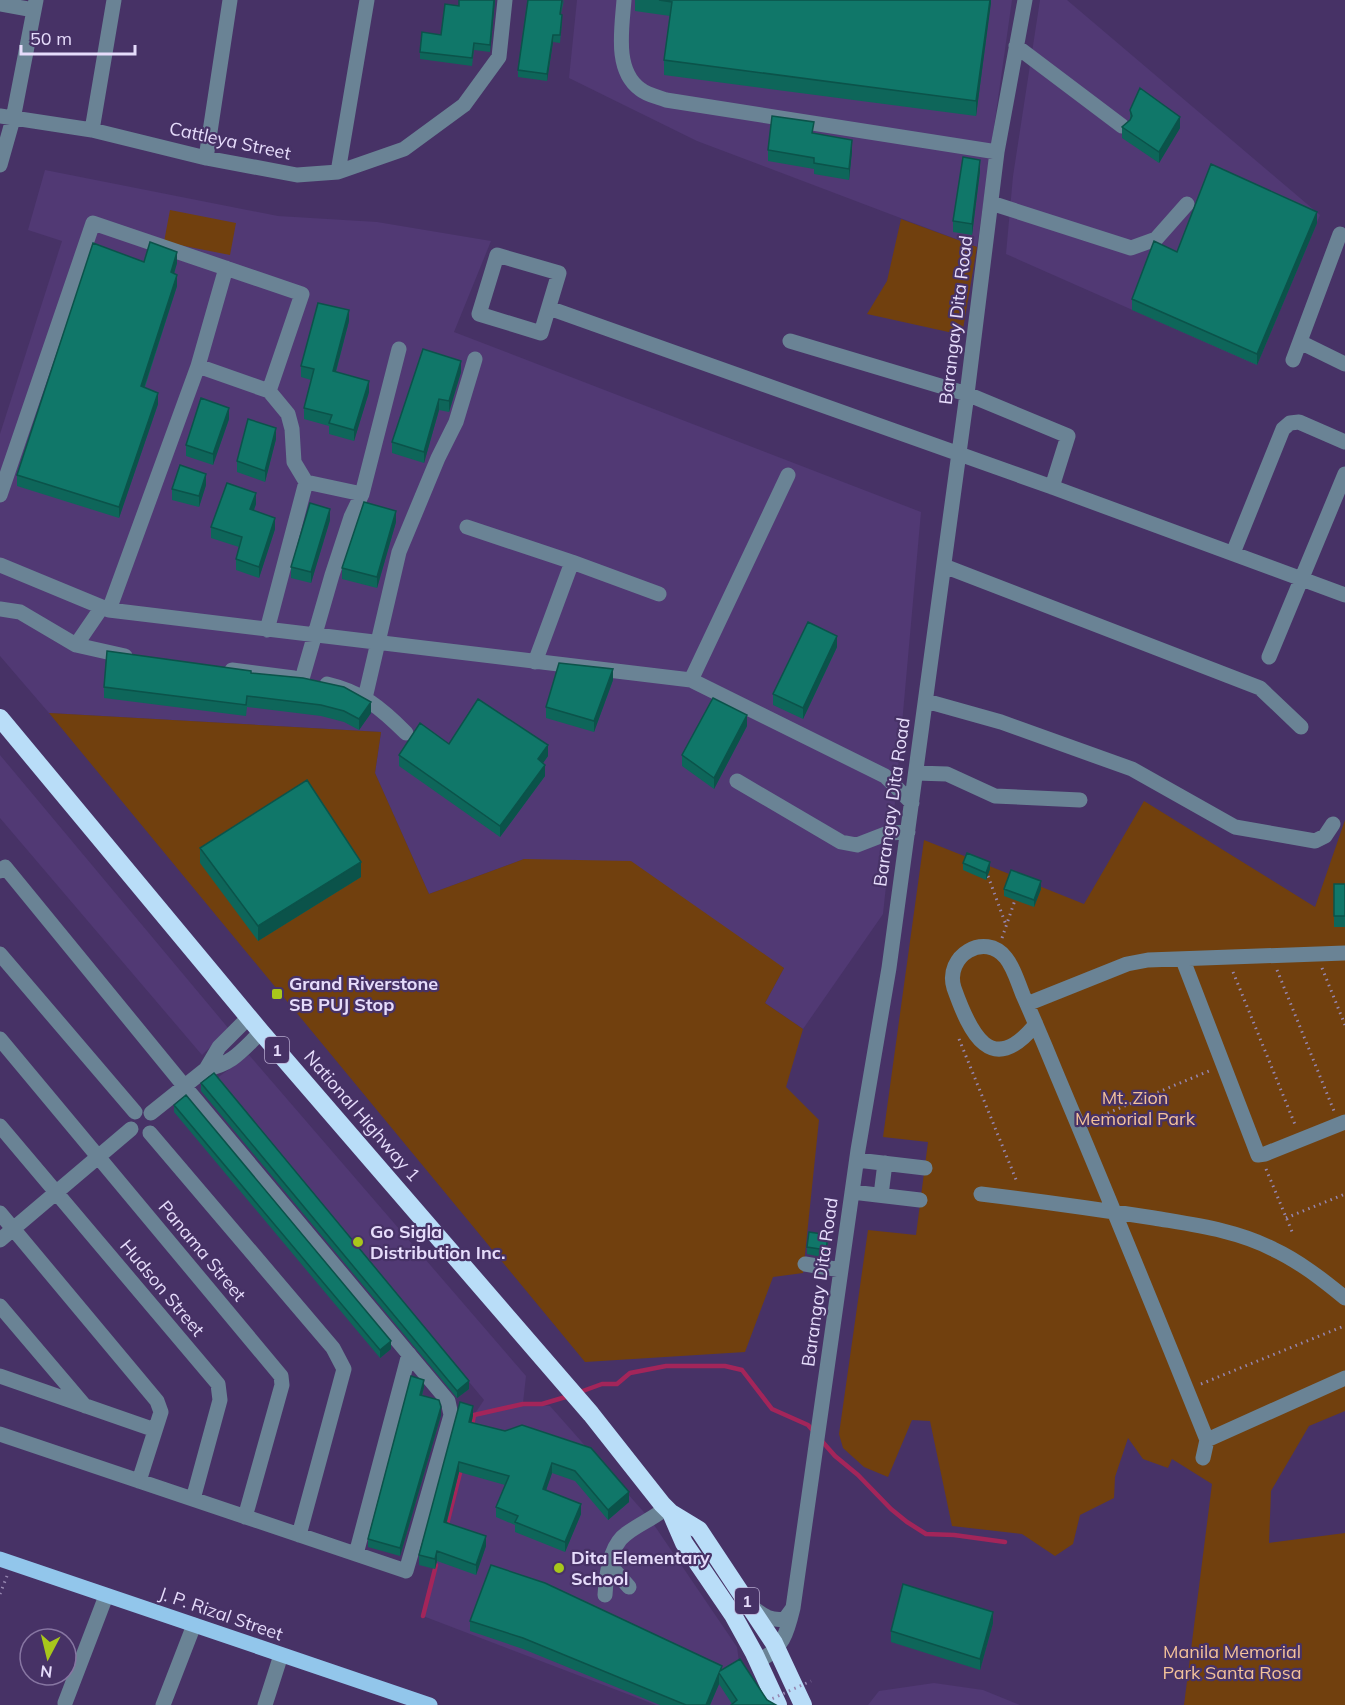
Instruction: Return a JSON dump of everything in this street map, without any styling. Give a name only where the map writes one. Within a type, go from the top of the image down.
[{"type":"highway","name":"National Highway 1","points":[[0,718],[261,1032],[591,1414],[668,1510],[684,1543],[733,1615],[758,1661],[772,1703]]},
{"type":"highway","name":"National Highway 1","points":[[668,1510],[699,1530],[751,1606],[777,1649],[803,1705]]},
{"type":"main road","name":"J. P. Rizal Street","points":[[0,1559],[280,1655],[399,1700],[430,1705]]},
{"type":"street","points":[[92,130],[114,0]]},
{"type":"street","points":[[206,158],[230,0]]},
{"type":"street","points":[[338,172],[368,0]]},
{"type":"street","name":"Cattleya Street","points":[[6,117],[92,130],[206,158],[297,175],[338,172],[404,149],[464,105],[499,57],[505,0]]},
{"type":"street","points":[[624,0],[621,39],[625,69],[640,89],[666,100],[997,152]]},
{"type":"street","name":"Barangay Dita Road","points":[[777,1649],[788,1631],[793,1608],[852,1192],[889,968],[967,394],[997,152],[1025,0]]},
{"type":"street","points":[[0,4],[35,5],[6,117],[0,165]]},
{"type":"street","points":[[1016,46],[1122,126]]},
{"type":"street","points":[[991,203],[1131,248],[1156,239],[1187,204]]},
{"type":"street","points":[[0,495],[93,224],[302,294],[268,391]]},
{"type":"street","points":[[1293,360],[1338,259],[1340,234]]},
{"type":"street","points":[[497,255],[559,273],[549,308],[541,333],[479,314],[497,255]]},
{"type":"street","points":[[76,645],[105,608],[198,366],[226,268]]},
{"type":"street","points":[[549,308],[1052,487],[1345,595]]},
{"type":"street","points":[[790,341],[967,394],[1068,436],[1052,487]]},
{"type":"street","points":[[1300,342],[1345,364]]},
{"type":"street","points":[[303,679],[351,517],[362,494],[399,349]]},
{"type":"street","points":[[365,698],[399,552],[438,458],[456,422],[475,359]]},
{"type":"street","points":[[198,366],[268,391],[288,414],[292,429],[294,462],[306,482],[267,630]]},
{"type":"street","points":[[1233,553],[1283,429],[1290,423],[1299,422],[1345,442]]},
{"type":"street","points":[[1269,657],[1345,474]]},
{"type":"street","points":[[691,680],[788,475]]},
{"type":"street","points":[[306,482],[362,494]]},
{"type":"street","points":[[467,527],[658,594]]},
{"type":"street","points":[[535,662],[572,562]]},
{"type":"street","points":[[0,565],[105,608],[378,644],[691,680],[885,776],[912,802]]},
{"type":"street","points":[[944,566],[1260,688],[1301,727]]},
{"type":"street","points":[[0,609],[20,612],[76,645],[142,658]]},
{"type":"street","points":[[222,669],[303,679],[348,689],[381,708],[406,734]]},
{"type":"street","points":[[926,701],[1000,722],[1132,769],[1235,827],[1315,841],[1325,836],[1333,824]]},
{"type":"street","points":[[916,773],[947,774],[995,796],[1080,800]]},
{"type":"street","points":[[737,781],[841,842],[858,845],[888,833],[908,832]]},
{"type":"street","points":[[0,871],[5,867],[185,1087],[448,1401],[451,1415],[406,1571],[0,1434]]},
{"type":"street","points":[[1036,1024],[1023,1038],[1006,1048],[998,1049],[983,1043],[970,1028],[953,985],[953,969],[956,962],[967,951],[990,947],[997,950],[1008,961],[1036,1024],[1115,1212],[1207,1440],[1203,1458]]},
{"type":"street","points":[[1027,1004],[1127,964],[1148,960],[1345,953]]},
{"type":"street","points":[[0,954],[135,1112]]},
{"type":"street","points":[[1183,960],[1258,1155],[1342,1123]]},
{"type":"street","points":[[151,1113],[206,1069],[219,1047],[249,1017]]},
{"type":"street","points":[[206,1069],[221,1066],[231,1060],[261,1032]]},
{"type":"street","name":"Panama Street","points":[[0,1039],[281,1376],[282,1385],[245,1517]]},
{"type":"street","points":[[141,1110],[151,1113],[155,1119],[155,1126],[143,1135],[136,1134],[129,1122],[135,1112],[141,1110]]},
{"type":"street","name":"Hudson Street","points":[[0,1126],[218,1384],[220,1400],[193,1499]]},
{"type":"street","points":[[0,1240],[131,1129]]},
{"type":"street","points":[[150,1132],[333,1348],[344,1369],[299,1535]]},
{"type":"street","points":[[857,1160],[925,1168]]},
{"type":"street","points":[[881,1195],[885,1163]]},
{"type":"street","points":[[852,1192],[921,1200]]},
{"type":"street","points":[[981,1194],[1115,1212],[1238,1234],[1290,1258],[1345,1298]]},
{"type":"street","points":[[0,1213],[157,1401],[161,1412],[139,1481]]},
{"type":"street","points":[[805,1264],[841,1270]]},
{"type":"street","points":[[0,1306],[85,1406]]},
{"type":"street","points":[[356,1554],[409,1354]]},
{"type":"street","points":[[0,1376],[155,1430]]},
{"type":"street","points":[[1207,1440],[1345,1378]]},
{"type":"street","points":[[605,1595],[608,1563],[624,1535],[668,1510]]},
{"type":"street","points":[[608,1563],[629,1587]]},
{"type":"street","points":[[65,1703],[106,1596]]},
{"type":"street","points":[[751,1606],[765,1618],[777,1620],[785,1619],[793,1608]]},
{"type":"street","points":[[163,1705],[194,1625]]},
{"type":"street","points":[[758,1661],[777,1649]]},
{"type":"street","points":[[265,1705],[280,1655]]},
{"type":"path","points":[[988,876],[1006,925]]},
{"type":"path","points":[[1002,940],[1015,900]]},
{"type":"path","points":[[1316,954],[1345,1025]]},
{"type":"path","points":[[1271,956],[1342,1123]]},
{"type":"path","points":[[1227,958],[1301,1140]]},
{"type":"path","points":[[959,1039],[1017,1182]]},
{"type":"path","points":[[1089,1121],[1213,1069]]},
{"type":"path","points":[[1264,1164],[1293,1234]]},
{"type":"path","points":[[1286,1218],[1345,1194]]},
{"type":"path","points":[[1195,1386],[1344,1326]]},
{"type":"path","points":[[772,1703],[811,1681]]},
{"type":"shaded area","points":[[577,0],[1012,0],[977,247],[697,141],[569,78]]},
{"type":"shaded area","points":[[1040,0],[1067,0],[1320,215],[1257,365],[1006,254],[1013,176]]},
{"type":"shaded area","points":[[45,170],[278,216],[377,222],[491,241],[454,332],[921,512],[883,914],[803,1029],[765,1003],[784,968],[524,859],[429,894],[375,773],[381,732],[49,713],[0,656],[0,434],[62,241],[28,230]]},
{"type":"shaded area","points":[[0,755],[229,1029],[202,1055],[0,818]]},
{"type":"shaded area","name":"Dita Elementary School","points":[[249,1055],[526,1376],[523,1403],[550,1406],[650,1519],[737,1647],[740,1669],[733,1705],[656,1705],[423,1616],[474,1415],[484,1400],[217,1078]]},
{"type":"shaded area","points":[[934,1683],[983,1690],[1020,1705],[868,1705],[879,1691]]},
{"type":"green space","points":[[170,210],[236,223],[230,255],[164,242]]},
{"type":"green space","points":[[901,219],[977,247],[962,335],[867,314],[887,281]]},
{"type":"green space","points":[[49,713],[381,732],[375,773],[429,894],[524,859],[631,861],[784,968],[765,1003],[803,1029],[786,1087],[819,1120],[803,1273],[773,1277],[745,1352],[585,1362]]},
{"type":"green space","name":"Mt. Zion Memorial Park","points":[[1144,801],[1315,907],[1345,820],[1345,1411],[1309,1426],[1271,1491],[1269,1543],[1345,1533],[1345,1705],[1184,1705],[1212,1484],[1172,1459],[1168,1468],[1143,1459],[1128,1438],[1115,1477],[1114,1498],[1080,1515],[1073,1544],[1055,1556],[1022,1534],[952,1526],[930,1421],[912,1420],[888,1477],[864,1467],[843,1448],[839,1434],[868,1230],[916,1235],[928,1142],[883,1137],[924,840],[1084,904]]},
{"type":"building","points":[[459,0],[494,0],[490,45],[474,43],[472,58],[420,52],[422,32],[441,35],[445,4],[459,6]]},
{"type":"building","points":[[528,0],[562,0],[560,35],[553,35],[547,74],[518,70]]},
{"type":"building","points":[[659,0],[990,0],[976,101],[664,60],[672,2]]},
{"type":"building","points":[[1140,88],[1180,117],[1159,152],[1122,127],[1132,116],[1130,110]]},
{"type":"building","points":[[772,116],[814,122],[812,133],[852,140],[849,169],[814,163],[814,158],[768,150]]},
{"type":"building","points":[[963,157],[980,160],[972,224],[953,221]]},
{"type":"building","points":[[1211,164],[1317,212],[1257,354],[1132,299],[1154,241],[1177,252]]},
{"type":"building","points":[[150,242],[177,252],[171,272],[177,275],[141,386],[158,393],[119,507],[17,475],[93,243],[144,262]]},
{"type":"building","points":[[318,303],[349,310],[333,371],[369,381],[354,430],[329,423],[332,415],[304,408],[314,369],[301,366]]},
{"type":"building","points":[[423,349],[461,361],[449,401],[439,399],[424,452],[392,442]]},
{"type":"building","points":[[201,398],[229,408],[213,454],[186,445]]},
{"type":"building","points":[[248,419],[276,428],[265,471],[237,461]]},
{"type":"building","points":[[180,465],[206,474],[199,496],[172,489]]},
{"type":"building","points":[[227,483],[256,493],[250,509],[275,518],[259,567],[236,559],[242,537],[211,527]]},
{"type":"building","points":[[364,502],[396,511],[377,577],[342,568]]},
{"type":"building","points":[[310,503],[330,509],[311,572],[291,567]]},
{"type":"building","points":[[808,622],[837,636],[803,708],[773,694]]},
{"type":"building","points":[[107,651],[251,671],[251,673],[303,678],[344,687],[371,702],[359,719],[344,711],[321,705],[247,696],[246,705],[104,687]]},
{"type":"building","points":[[559,663],[613,669],[594,721],[546,707]]},
{"type":"building","points":[[713,698],[747,715],[714,778],[682,755]]},
{"type":"building","points":[[478,699],[548,745],[538,759],[545,765],[500,826],[399,755],[420,723],[449,744]]},
{"type":"building","points":[[307,780],[361,862],[258,926],[200,848]]},
{"type":"building","points":[[967,853],[990,862],[986,873],[963,863]]},
{"type":"building","points":[[1011,870],[1041,881],[1034,900],[1004,889]]},
{"type":"building","points":[[1334,884],[1345,884],[1345,916],[1334,916]]},
{"type":"building","points":[[214,1073],[469,1381],[457,1391],[201,1083]]},
{"type":"building","points":[[186,1095],[391,1341],[380,1350],[174,1105]]},
{"type":"building","points":[[809,1232],[828,1235],[826,1250],[807,1247]]},
{"type":"building","points":[[411,1376],[424,1380],[420,1395],[439,1400],[441,1407],[400,1548],[368,1539]]},
{"type":"building","points":[[460,1402],[473,1406],[469,1422],[505,1431],[522,1425],[591,1448],[629,1492],[608,1510],[575,1471],[552,1463],[543,1489],[581,1504],[565,1542],[515,1522],[518,1516],[496,1507],[509,1476],[459,1462],[444,1522],[486,1536],[476,1565],[437,1551],[435,1559],[419,1555]]},
{"type":"building","points":[[491,1565],[545,1583],[722,1666],[720,1671],[740,1659],[767,1700],[776,1705],[731,1705],[737,1700],[719,1673],[706,1705],[686,1705],[523,1638],[470,1621]]},
{"type":"building","points":[[903,1584],[993,1612],[980,1659],[891,1631]]},
{"type":"waterway","points":[[580,1392],[602,1384],[617,1384],[630,1373],[666,1366],[725,1366],[742,1370],[772,1409],[808,1425],[815,1433]]},
{"type":"waterway","points":[[472,1426],[474,1415],[523,1404],[542,1404],[569,1396]]},
{"type":"waterway","points":[[820,1439],[891,1509],[926,1534],[954,1535],[1005,1542]]},
{"type":"waterway","points":[[446,1528],[461,1469]]},
{"type":"waterway","points":[[423,1616],[436,1565]]},
{"type":"place","name":"Grand Riverstone SB PUJ Stop","points":[[277,994]]},
{"type":"place","name":"Go Sigla Distribution Inc.","points":[[358,1242]]},
{"type":"place","name":"Dita Elementary School","points":[[559,1568]]},
{"type":"park label","name":"Manila Memorial Park Santa Rosa","points":[[1232,1662]]}]
